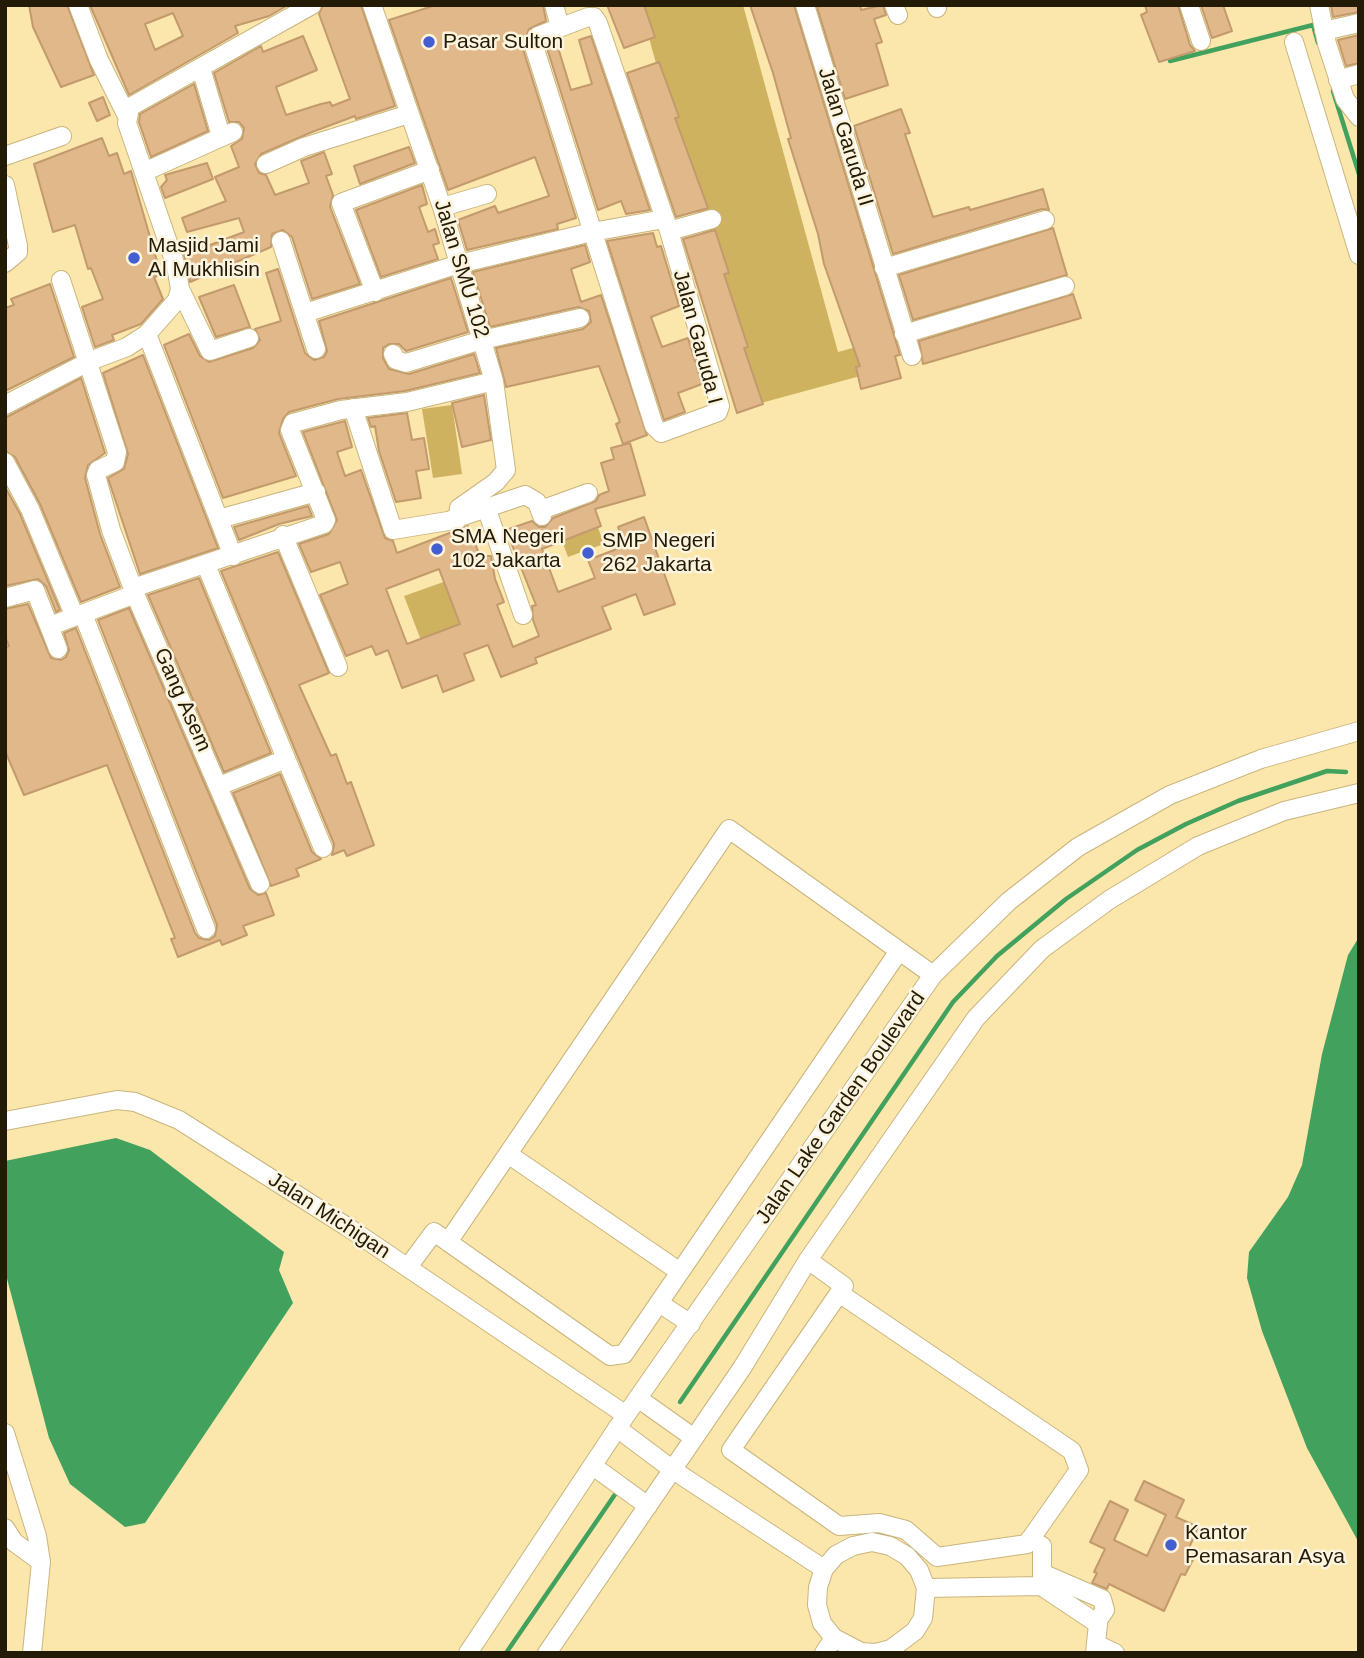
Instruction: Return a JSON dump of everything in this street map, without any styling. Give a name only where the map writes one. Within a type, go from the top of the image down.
[{"type":"street","points":[[78,5],[99,60],[127,116],[176,266],[180,289],[210,351],[249,338]]},
{"type":"street","points":[[127,116],[138,100],[201,68],[312,5]]},
{"type":"street","name":"Jalan SMU 102","points":[[372,5],[430,170],[494,381],[506,470],[496,482],[459,508],[458,519]]},
{"type":"street","points":[[554,5],[560,27]]},
{"type":"street","name":"Jalan Garuda II","points":[[805,5],[912,356]]},
{"type":"street","points":[[1189,5],[1201,41]]},
{"type":"street","points":[[1319,5],[1338,80],[1345,99],[1359,117]]},
{"type":"street","name":"Jalan Garuda I","points":[[591,16],[596,19],[666,225],[720,406],[718,412],[661,433],[654,426],[533,43],[538,36],[591,16]]},
{"type":"street","points":[[1324,31],[1359,23]]},
{"type":"street","points":[[1294,42],[1359,255]]},
{"type":"street","points":[[144,172],[227,134],[201,68]]},
{"type":"street","points":[[1338,80],[1359,74]]},
{"type":"street","points":[[266,164],[304,147],[409,114]]},
{"type":"street","points":[[5,156],[62,136]]},
{"type":"street","points":[[375,292],[341,203],[430,170]]},
{"type":"street","points":[[5,185],[18,246],[18,252],[5,263]]},
{"type":"street","points":[[442,207],[487,194]]},
{"type":"street","points":[[305,313],[459,264],[592,232],[712,219]]},
{"type":"street","points":[[884,268],[1045,220]]},
{"type":"street","points":[[281,241],[316,349]]},
{"type":"street","points":[[61,280],[90,361]]},
{"type":"street","points":[[904,334],[1065,286]]},
{"type":"street","points":[[5,405],[90,361],[127,347],[148,334],[172,308],[180,289]]},
{"type":"street","points":[[393,354],[396,360],[406,363],[482,340],[580,318]]},
{"type":"street","points":[[148,334],[233,556]]},
{"type":"street","name":"Gang Asem","points":[[90,361],[117,452],[117,460],[98,470],[96,480],[134,591],[260,884]]},
{"type":"street","points":[[50,626],[283,535],[324,524],[326,520],[290,426],[353,408],[407,402],[494,381]]},
{"type":"street","points":[[353,408],[393,531],[458,519],[520,496],[530,496],[541,513],[588,493]]},
{"type":"street","points":[[5,462],[30,509],[79,616],[206,929]]},
{"type":"street","points":[[219,519],[316,492]]},
{"type":"street","points":[[487,510],[523,615]]},
{"type":"street","points":[[283,535],[338,667]]},
{"type":"street","points":[[206,565],[323,848]]},
{"type":"street","points":[[5,598],[35,590],[58,649]]},
{"type":"street","name":"Jalan Lake Garden Boulevard","points":[[468,1653],[622,1422],[933,975],[1009,901],[1078,847],[1170,795],[1261,758],[1359,731]]},
{"type":"street","points":[[219,786],[286,759]]},
{"type":"street","points":[[547,1653],[673,1470],[808,1260],[976,1018],[1042,949],[1109,900],[1198,846],[1284,811],[1359,793]]},
{"type":"street","points":[[448,1242],[729,829],[933,975]]},
{"type":"street","points":[[408,1267],[434,1232],[610,1356],[624,1354],[899,951]]},
{"type":"street","name":"Jalan Michigan","points":[[5,1121],[117,1100],[135,1102],[179,1120],[408,1267],[622,1422],[673,1470],[824,1569]]},
{"type":"street","points":[[509,1154],[680,1272]]},
{"type":"street","points":[[808,1260],[844,1286],[839,1293],[731,1450],[839,1526],[879,1523],[906,1530],[937,1557],[1027,1544],[1079,1470],[1072,1451],[839,1293]]},
{"type":"street","points":[[659,1303],[691,1324]]},
{"type":"street","points":[[639,1399],[694,1438]]},
{"type":"street","points":[[5,1433],[37,1536],[41,1562],[32,1653]]},
{"type":"street","points":[[593,1466],[648,1506]]},
{"type":"street","points":[[5,1528],[14,1542],[41,1562]]},
{"type":"street","points":[[1030,1539],[1041,1546],[1043,1580]]},
{"type":"street","points":[[881,1544],[907,1556],[919,1570],[926,1588],[923,1618],[908,1647],[876,1653],[829,1645],[817,1605],[817,1587],[824,1569],[836,1555],[853,1546],[881,1544]]},
{"type":"street","points":[[926,1588],[1043,1580],[1096,1623],[1097,1649],[1115,1653]]},
{"type":"shaded area","points":[[640,5],[743,5],[838,352],[889,338],[897,366],[750,406]]},
{"type":"shaded area","points":[[452,405],[462,474],[433,478],[422,409]]},
{"type":"shaded area","points":[[597,525],[604,544],[568,557],[561,538]]},
{"type":"shaded area","points":[[449,580],[466,626],[422,643],[404,596]]},
{"type":"shaded area","points":[[1359,937],[1359,1543],[1307,1448],[1262,1331],[1247,1278],[1249,1252],[1288,1197],[1302,1165],[1322,1054],[1348,955]]},
{"type":"shaded area","points":[[116,1138],[150,1150],[284,1252],[279,1270],[293,1303],[145,1523],[125,1527],[70,1484],[49,1438],[5,1271],[5,1161]]},
{"type":"building","points":[[29,5],[67,5],[94,75],[61,87],[33,27]]},
{"type":"building","points":[[90,5],[288,5],[269,16],[235,26],[238,33],[129,95]],"holes":[[[173,13],[183,36],[155,50],[145,24]]]},
{"type":"building","points":[[323,5],[361,5],[395,106],[356,119],[355,116],[312,132],[261,154],[255,164],[259,173],[266,175],[275,195],[309,183],[301,161],[324,152],[332,174],[326,176],[333,195],[330,207],[360,284],[312,299],[292,237],[283,230],[272,234],[271,247],[190,282],[184,255],[244,232],[239,218],[187,232],[182,218],[226,201],[215,177],[239,167],[231,146],[242,139],[244,128],[239,122],[229,122],[214,73],[261,46],[263,52],[303,36],[317,70],[276,87],[286,115],[330,102],[332,106],[350,99],[319,14]]},
{"type":"building","points":[[436,5],[543,5],[546,21],[529,29],[522,46],[576,218],[557,224],[558,229],[467,250],[458,220],[495,206],[498,213],[549,196],[535,157],[448,190],[389,20]]},
{"type":"building","points":[[607,5],[644,5],[655,37],[624,48]]},
{"type":"building","points":[[750,5],[794,5],[900,355],[895,356],[901,378],[861,389],[856,367],[860,366],[824,264],[818,234],[788,139],[791,138],[773,73]]},
{"type":"building","points":[[860,5],[861,10],[883,5],[886,15],[874,19],[882,42],[876,44],[888,85],[845,99],[817,7]]},
{"type":"building","points":[[1145,5],[1178,5],[1190,45],[1195,51],[1159,62],[1141,15],[1147,12]]},
{"type":"building","points":[[1201,5],[1223,5],[1232,31],[1212,38]]},
{"type":"building","points":[[1331,5],[1359,5],[1359,12],[1333,17]]},
{"type":"building","points":[[1359,35],[1359,63],[1346,66],[1338,40]]},
{"type":"building","points":[[591,36],[650,210],[626,214],[621,201],[598,210],[546,45],[556,41],[571,90],[592,84],[579,40]]},
{"type":"building","points":[[659,62],[679,117],[675,118],[708,208],[676,217],[627,73]]},
{"type":"building","points":[[194,84],[208,131],[151,157],[139,122],[140,114]]},
{"type":"building","points":[[103,97],[110,115],[97,121],[89,103]]},
{"type":"building","points":[[901,109],[910,133],[905,134],[933,217],[969,207],[970,210],[1043,189],[1049,210],[1042,209],[893,254],[854,126]]},
{"type":"building","points":[[102,138],[109,156],[117,153],[124,174],[131,171],[161,275],[154,277],[163,299],[141,324],[112,335],[114,340],[95,347],[82,307],[103,299],[91,268],[88,269],[75,225],[53,232],[34,164]]},
{"type":"building","points":[[409,147],[415,163],[360,184],[354,166]]},
{"type":"building","points":[[207,163],[213,179],[165,198],[161,187],[167,180],[165,175]]},
{"type":"building","points":[[422,185],[427,204],[419,207],[428,232],[435,229],[439,243],[433,245],[438,259],[381,277],[356,210]]},
{"type":"building","points":[[1053,228],[1067,275],[913,320],[899,275]]},
{"type":"building","points":[[715,230],[729,273],[724,274],[748,347],[744,348],[763,404],[737,413],[683,239]]},
{"type":"building","points":[[653,233],[657,247],[661,246],[679,306],[651,317],[662,347],[688,338],[702,384],[678,393],[685,412],[664,420],[607,241]]},
{"type":"building","points":[[585,245],[590,262],[571,269],[581,302],[601,295],[647,435],[623,444],[616,424],[620,422],[599,366],[506,387],[496,348],[583,329],[591,322],[589,311],[578,307],[490,327],[473,272]]},
{"type":"building","points":[[278,269],[305,353],[314,360],[324,357],[327,351],[319,321],[451,278],[468,332],[406,351],[399,344],[389,344],[383,348],[383,358],[389,369],[409,374],[474,354],[480,373],[405,391],[338,399],[289,412],[283,419],[279,433],[296,476],[223,498],[164,345],[189,334],[200,356],[209,362],[253,348],[260,340],[255,329],[281,321],[266,273]]},
{"type":"building","points":[[50,284],[74,357],[5,391],[5,308],[14,305],[11,299]]},
{"type":"building","points":[[234,285],[250,327],[216,337],[199,297]]},
{"type":"building","points":[[1073,294],[1081,318],[923,364],[919,341]]},
{"type":"building","points":[[143,355],[218,548],[140,574],[108,478],[124,469],[128,454],[103,373]]},
{"type":"building","points":[[81,378],[105,453],[88,465],[85,478],[100,534],[120,587],[81,602],[40,504],[15,457],[5,451],[5,418]]},
{"type":"building","points":[[484,395],[491,440],[462,447],[452,403]]},
{"type":"building","points":[[407,413],[412,440],[424,438],[429,469],[416,471],[421,498],[396,502],[379,451],[375,426],[371,427],[368,418]]},
{"type":"building","points":[[345,421],[352,447],[337,452],[345,476],[361,470],[385,538],[393,541],[397,553],[468,526],[480,556],[491,556],[495,579],[504,602],[497,605],[513,647],[539,636],[533,620],[532,606],[536,605],[506,530],[532,521],[539,527],[545,527],[553,518],[596,501],[599,495],[609,491],[601,463],[614,459],[611,448],[630,443],[645,495],[595,509],[601,526],[542,549],[558,592],[595,578],[588,560],[625,546],[618,527],[644,517],[675,604],[644,615],[636,594],[602,607],[611,629],[535,658],[537,663],[501,677],[488,645],[464,654],[474,680],[443,692],[437,675],[402,688],[388,650],[376,655],[372,646],[346,656],[320,595],[348,584],[340,562],[311,572],[299,544],[329,534],[337,520],[303,432]],"holes":[[[439,569],[460,624],[407,644],[386,589]]]},
{"type":"building","points":[[5,487],[20,514],[60,610],[56,612],[46,586],[38,579],[5,586]]},
{"type":"building","points":[[308,506],[312,516],[279,524],[239,540],[234,527]]},
{"type":"building","points":[[278,552],[329,673],[299,685],[331,756],[336,754],[347,784],[351,782],[374,845],[347,856],[344,850],[332,855],[334,844],[221,571]]},
{"type":"building","points":[[199,578],[271,753],[224,772],[148,595]]},
{"type":"building","points":[[28,604],[51,658],[61,660],[66,657],[69,650],[64,633],[76,628],[195,933],[199,938],[209,940],[215,936],[217,925],[98,620],[129,608],[250,889],[258,895],[266,893],[274,915],[243,926],[247,935],[222,945],[220,940],[178,957],[171,939],[175,938],[107,765],[24,795],[5,751],[5,647],[9,646],[5,636],[5,609]]},
{"type":"building","points":[[280,774],[312,852],[321,859],[296,869],[299,876],[271,886],[233,793]]},
{"type":"building","name":"Kantor Pemasaran Asya","points":[[1144,1481],[1184,1500],[1176,1517],[1198,1527],[1189,1548],[1197,1552],[1185,1575],[1181,1574],[1164,1611],[1109,1584],[1107,1589],[1092,1583],[1105,1549],[1090,1542],[1110,1501],[1128,1510],[1114,1540],[1147,1556],[1166,1515],[1135,1500]]},
{"type":"waterway","points":[[1170,61],[1313,25],[1318,43]]},
{"type":"waterway","points":[[1333,91],[1359,174]]},
{"type":"waterway","points":[[680,1402],[953,1002],[997,956],[1066,899],[1137,850],[1186,824],[1238,801],[1327,771],[1346,772]]},
{"type":"waterway","points":[[506,1653],[616,1493]]},
{"type":"place","name":"Pasar Sulton","points":[[429,42]]},
{"type":"place","name":"Masjid Jami Al Mukhlisin","points":[[134,258]]},
{"type":"place","name":"SMA Negeri 102 Jakarta","points":[[437,549]]},
{"type":"place","name":"SMP Negeri 262 Jakarta","points":[[588,553]]},
{"type":"place","name":"Kantor Pemasaran Asya","points":[[1171,1545]]}]
